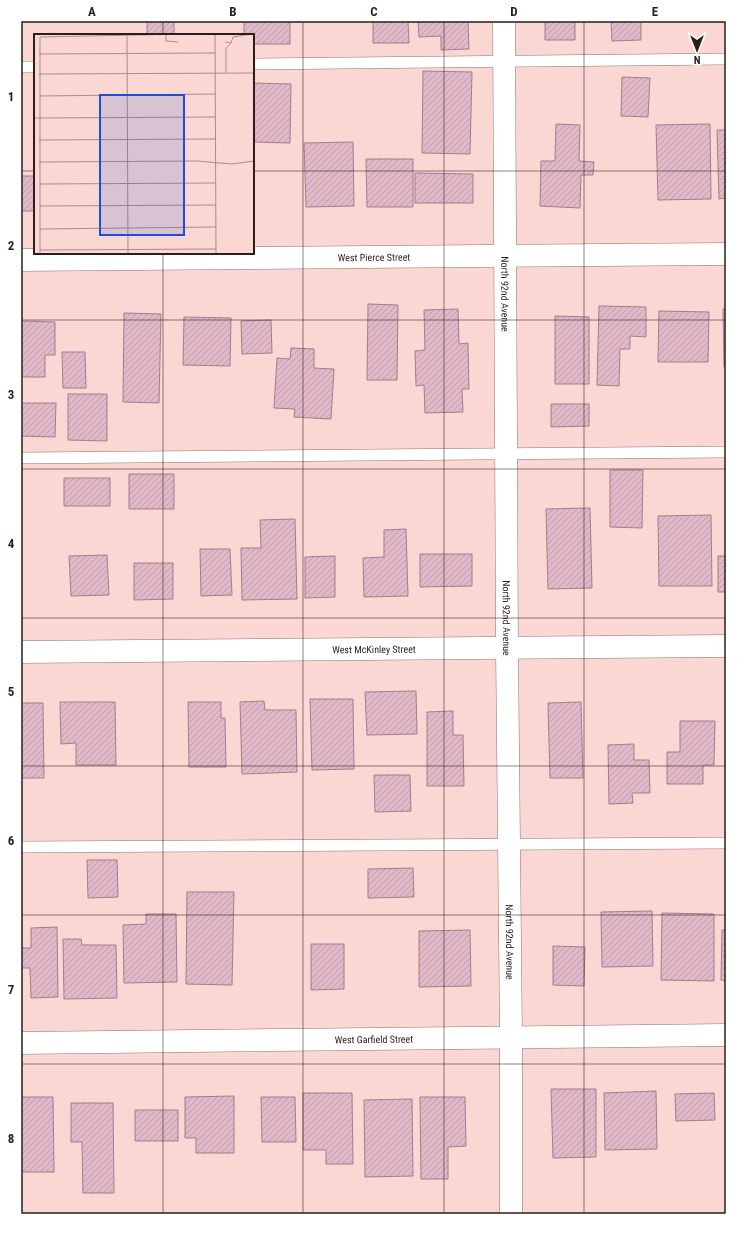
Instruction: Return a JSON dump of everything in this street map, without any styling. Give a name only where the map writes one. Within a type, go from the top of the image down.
[{"type":"street","name":"North 92nd Avenue","points":[[504,21],[511,1214]]},
{"type":"street","name":"West Pierce Street","points":[[21,260],[726,254]]},
{"type":"street","name":"West McKinley Street","points":[[21,652],[726,646]]},
{"type":"street","name":"West Garfield Street","points":[[21,1042],[726,1035]]},
{"type":"lane","points":[[254,64],[726,59]]},
{"type":"lane","points":[[21,67],[34,66]]},
{"type":"lane","points":[[21,458],[726,452]]},
{"type":"lane","points":[[21,847],[726,842]]},
{"type":"building","points":[[147,21],[174,21],[174,34],[147,34]]},
{"type":"building","points":[[244,21],[290,21],[290,44],[254,44],[254,34],[244,34]]},
{"type":"building","points":[[373,21],[408,21],[409,43],[373,43]]},
{"type":"building","points":[[418,21],[468,21],[469,49],[441,50],[441,36],[419,37]]},
{"type":"building","points":[[545,21],[575,21],[575,40],[545,40]]},
{"type":"building","points":[[611,21],[641,21],[641,40],[612,41]]},
{"type":"building","points":[[423,71],[472,72],[470,154],[422,153]]},
{"type":"building","points":[[622,77],[650,78],[648,117],[621,116]]},
{"type":"building","points":[[254,83],[291,84],[290,143],[254,142]]},
{"type":"building","points":[[556,124],[580,125],[579,161],[594,162],[593,175],[581,175],[580,208],[540,206],[541,161],[555,161]]},
{"type":"building","points":[[710,124],[711,199],[658,200],[656,125]]},
{"type":"building","points":[[717,130],[726,130],[726,198],[719,199]]},
{"type":"building","points":[[353,142],[354,206],[306,207],[304,143]]},
{"type":"building","points":[[366,159],[413,159],[413,207],[367,207]]},
{"type":"building","points":[[415,173],[473,174],[473,203],[415,203]]},
{"type":"building","points":[[21,176],[34,176],[34,211],[21,211]]},
{"type":"building","points":[[368,304],[398,305],[397,380],[367,380]]},
{"type":"building","points":[[599,306],[646,307],[646,337],[630,336],[630,349],[620,349],[619,386],[597,385]]},
{"type":"building","points":[[458,309],[459,344],[468,343],[469,389],[462,389],[463,412],[425,413],[424,385],[416,386],[415,351],[425,350],[424,310]]},
{"type":"building","points":[[723,309],[726,309],[726,367],[724,367]]},
{"type":"building","points":[[659,311],[709,312],[708,362],[658,362]]},
{"type":"building","points":[[124,313],[161,314],[159,403],[123,402]]},
{"type":"building","points":[[555,316],[589,317],[589,384],[555,384]]},
{"type":"building","points":[[184,317],[231,318],[230,366],[183,365]]},
{"type":"building","points":[[271,320],[272,353],[242,354],[241,321]]},
{"type":"building","points":[[21,321],[55,322],[55,355],[45,355],[45,377],[21,377]]},
{"type":"building","points":[[291,348],[314,349],[314,368],[334,369],[331,419],[294,417],[295,409],[274,408],[277,358],[290,359]]},
{"type":"building","points":[[62,352],[85,352],[86,388],[63,388]]},
{"type":"building","points":[[68,394],[107,394],[107,441],[68,440]]},
{"type":"building","points":[[21,403],[56,403],[55,437],[21,436]]},
{"type":"building","points":[[551,404],[589,404],[589,426],[551,427]]},
{"type":"building","points":[[610,470],[643,470],[642,528],[610,527]]},
{"type":"building","points":[[129,474],[174,474],[174,509],[129,509]]},
{"type":"building","points":[[64,478],[110,478],[110,506],[64,506]]},
{"type":"building","points":[[590,508],[592,588],[548,589],[546,509]]},
{"type":"building","points":[[711,515],[712,586],[659,586],[658,516]]},
{"type":"building","points":[[295,519],[297,599],[242,600],[241,548],[261,548],[260,520]]},
{"type":"building","points":[[406,529],[408,596],[364,597],[363,558],[384,557],[384,530]]},
{"type":"building","points":[[200,549],[230,549],[232,595],[201,596]]},
{"type":"building","points":[[420,554],[472,554],[472,586],[420,587]]},
{"type":"building","points":[[107,555],[109,595],[71,596],[69,556]]},
{"type":"building","points":[[335,556],[335,597],[305,598],[305,557]]},
{"type":"building","points":[[718,556],[726,556],[726,592],[718,592]]},
{"type":"building","points":[[134,563],[173,563],[173,599],[134,600]]},
{"type":"building","points":[[416,691],[417,734],[367,735],[365,692]]},
{"type":"building","points":[[310,699],[353,699],[354,769],[312,770]]},
{"type":"building","points":[[264,701],[265,710],[296,710],[297,772],[242,774],[240,702]]},
{"type":"building","points":[[60,702],[115,702],[116,765],[76,765],[76,743],[61,744]]},
{"type":"building","points":[[188,702],[221,702],[221,718],[225,718],[226,767],[189,767]]},
{"type":"building","points":[[581,702],[583,778],[550,778],[548,703]]},
{"type":"building","points":[[21,703],[43,703],[44,778],[21,778]]},
{"type":"building","points":[[453,711],[453,735],[463,735],[464,786],[427,786],[427,712]]},
{"type":"building","points":[[680,721],[715,721],[714,765],[703,765],[703,784],[667,784],[667,752],[680,752]]},
{"type":"building","points":[[634,744],[634,760],[649,760],[650,793],[632,793],[633,803],[609,804],[608,745]]},
{"type":"building","points":[[374,775],[410,775],[411,811],[375,812]]},
{"type":"building","points":[[87,860],[117,860],[118,897],[88,898]]},
{"type":"building","points":[[413,868],[414,897],[368,898],[368,869]]},
{"type":"building","points":[[187,892],[234,892],[232,985],[186,984]]},
{"type":"building","points":[[652,911],[653,966],[602,967],[601,912]]},
{"type":"building","points":[[662,913],[714,914],[714,981],[661,980]]},
{"type":"building","points":[[146,914],[176,914],[177,982],[124,983],[123,925],[146,924]]},
{"type":"building","points":[[57,927],[58,997],[31,998],[30,968],[21,968],[21,948],[31,948],[31,928]]},
{"type":"building","points":[[470,930],[471,986],[419,987],[419,931]]},
{"type":"building","points":[[722,930],[726,930],[726,981],[721,980]]},
{"type":"building","points":[[63,939],[81,939],[82,945],[116,945],[117,998],[64,999]]},
{"type":"building","points":[[311,944],[344,944],[344,989],[311,990]]},
{"type":"building","points":[[553,946],[585,947],[584,986],[553,985]]},
{"type":"building","points":[[551,1089],[596,1089],[596,1157],[553,1158]]},
{"type":"building","points":[[656,1091],[657,1149],[605,1150],[604,1093]]},
{"type":"building","points":[[303,1093],[352,1093],[353,1164],[326,1164],[326,1150],[303,1150]]},
{"type":"building","points":[[714,1093],[715,1120],[676,1121],[675,1094]]},
{"type":"building","points":[[234,1096],[234,1153],[196,1153],[196,1138],[185,1138],[185,1097]]},
{"type":"building","points":[[21,1097],[53,1097],[54,1172],[21,1172]]},
{"type":"building","points":[[261,1097],[295,1097],[296,1142],[262,1142]]},
{"type":"building","points":[[420,1097],[465,1097],[466,1146],[448,1147],[448,1179],[421,1179]]},
{"type":"building","points":[[412,1099],[413,1176],[365,1177],[364,1100]]},
{"type":"building","points":[[71,1103],[113,1103],[114,1193],[83,1193],[82,1142],[71,1142]]},
{"type":"building","points":[[135,1110],[178,1110],[178,1141],[135,1141]]}]
